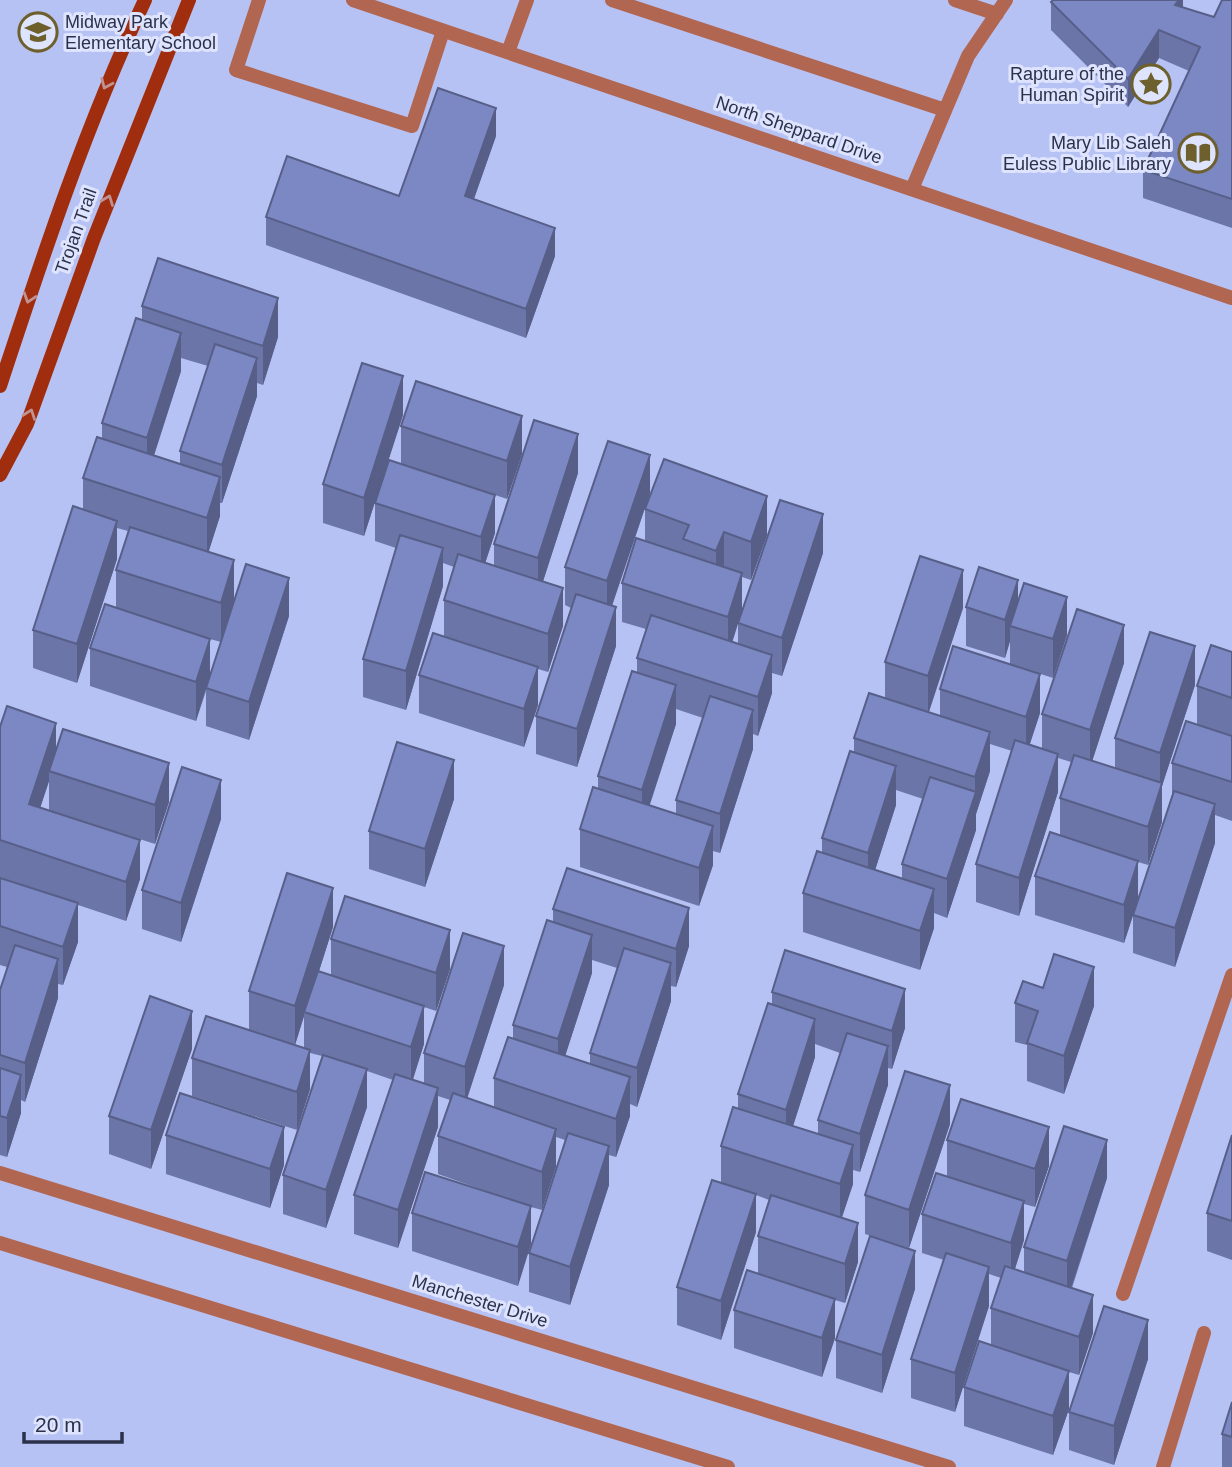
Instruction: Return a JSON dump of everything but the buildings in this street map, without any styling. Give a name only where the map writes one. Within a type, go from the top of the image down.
[{"type":"street","name":"Trojan Trail","points":[[0,386],[53,224],[91,120],[145,0]]},
{"type":"street","name":"Trojan Trail","points":[[0,475],[27,424],[99,225],[189,0]]},
{"type":"street","points":[[259,0],[236,70],[412,126],[443,30]]},
{"type":"street","name":"North Sheppard Drive","points":[[353,0],[1232,298]]},
{"type":"street","points":[[508,52],[527,0]]},
{"type":"street","points":[[612,0],[945,110]]},
{"type":"street","points":[[955,0],[997,14]]},
{"type":"street","points":[[912,189],[968,56],[1006,0]]},
{"type":"street","points":[[1124,1294],[1232,975]]},
{"type":"street","name":"Manchester Drive","points":[[0,1172],[949,1467]]},
{"type":"street","points":[[0,1243],[728,1467]]},
{"type":"street","points":[[1163,1467],[1204,1333]]},
{"type":"place","name":"Midway Park Elementary School","points":[[38,32]]},
{"type":"place","name":"Rapture of the Human Spirit","points":[[1151,84]]},
{"type":"place","name":"Mary Lib Saleh Euless Public Library","points":[[1198,153]]}]
